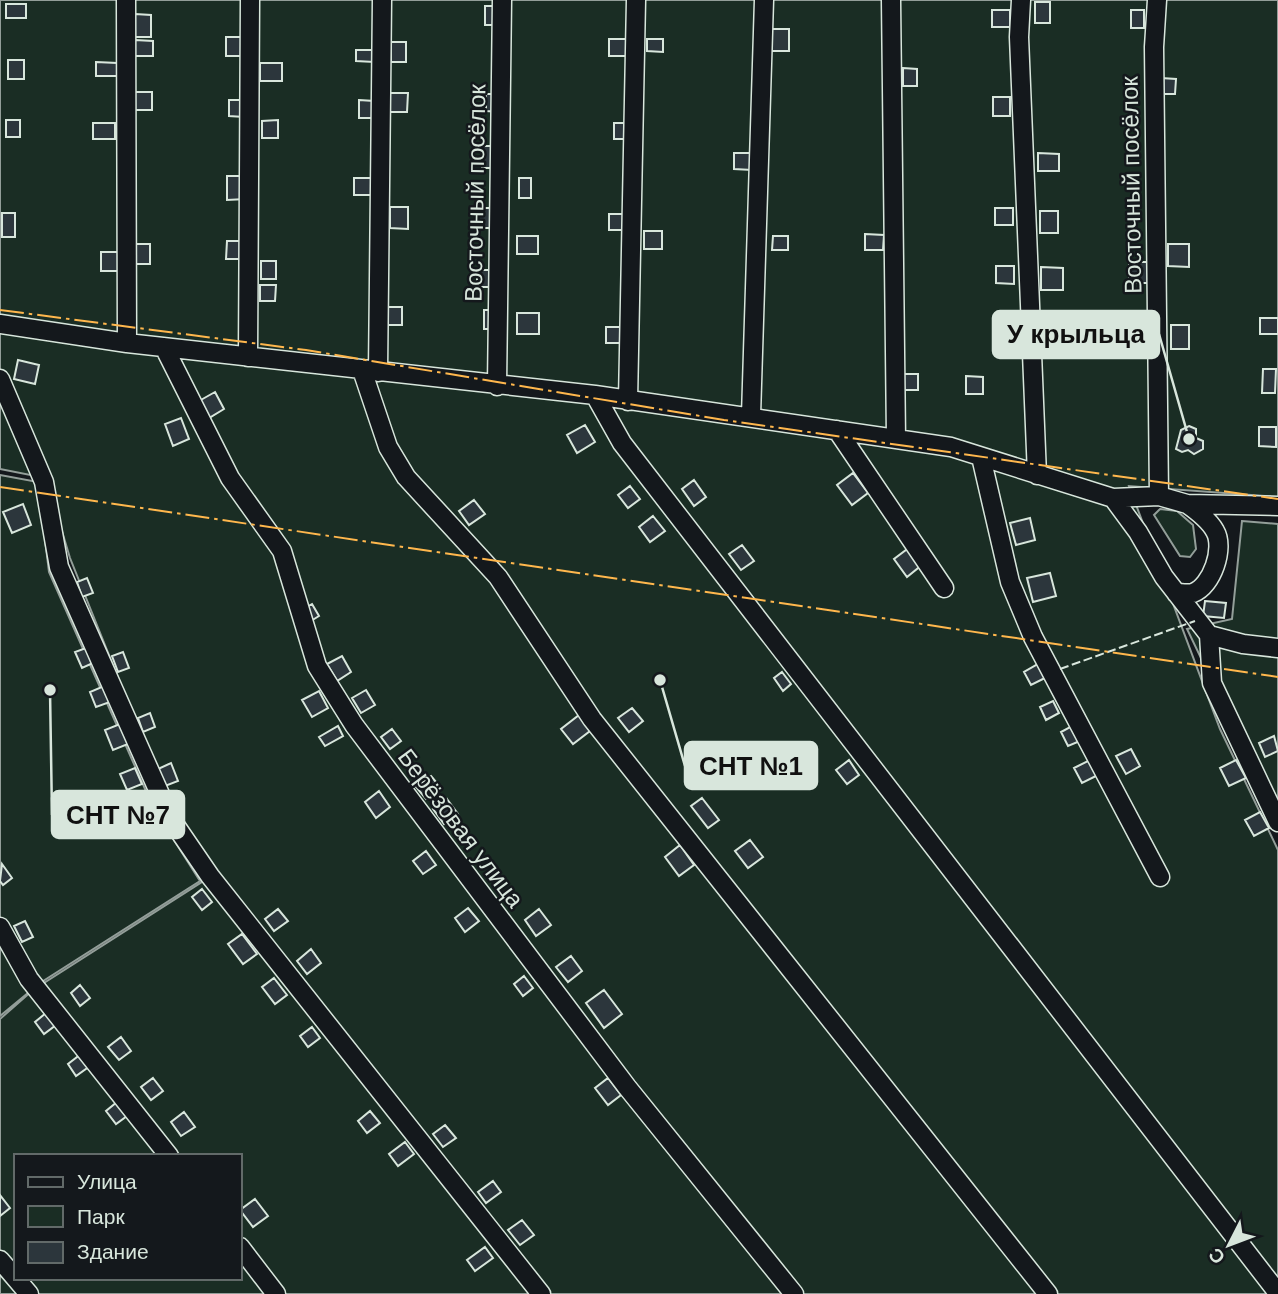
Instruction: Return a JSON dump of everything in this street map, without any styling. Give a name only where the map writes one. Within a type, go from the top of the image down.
[{"type":"street","points":[[126,0],[127,343]]},
{"type":"street","points":[[248,357],[250,0]]},
{"type":"street","points":[[382,0],[370,371],[388,447],[406,477],[498,577],[592,719],[1048,1294]]},
{"type":"street","name":"Восточный посёлок","points":[[497,386],[502,0]]},
{"type":"street","points":[[628,401],[636,0]]},
{"type":"street","points":[[751,416],[764,0]]},
{"type":"street","points":[[891,0],[896,439]]},
{"type":"street","points":[[1021,0],[1019,37],[1037,475]]},
{"type":"street","name":"Восточный посёлок","points":[[1157,0],[1154,47],[1159,496]]},
{"type":"street","points":[[0,324],[127,343],[595,395],[951,447],[1113,498],[1159,496],[1187,504],[1278,506]]},
{"type":"street","name":"Берёзовая улица","points":[[164,347],[230,478],[282,551],[317,666],[354,725],[627,1087],[793,1294]]},
{"type":"street","points":[[0,379],[44,482],[59,567],[171,819],[210,876],[541,1294]]},
{"type":"street","points":[[595,395],[622,443],[1278,1293]]},
{"type":"street","points":[[837,430],[944,588]]},
{"type":"street","points":[[981,457],[1010,582],[1033,637],[1160,877]]},
{"type":"street","points":[[1113,498],[1176,593],[1209,635],[1212,683],[1278,822]]},
{"type":"street","points":[[1176,593],[1191,593],[1202,587],[1211,575],[1219,548],[1216,532],[1187,504]]},
{"type":"street","points":[[1209,635],[1243,644],[1278,648]]},
{"type":"street","points":[[0,927],[29,979],[167,1154]]},
{"type":"street","points":[[242,1250],[276,1294]]},
{"type":"street","points":[[0,1260],[14,1276]]},
{"type":"street","points":[[17,1280],[29,1294]]},
{"type":"green space","points":[[0,0],[1278,0],[1278,497],[1129,486],[1220,729],[1278,850],[1278,1294],[0,1294],[0,1019],[33,990],[213,875],[174,817],[70,558],[46,478],[0,469]]},
{"type":"green space","points":[[0,475],[38,482],[49,572],[153,807],[200,881],[40,983],[0,1016]]},
{"type":"green space","points":[[1160,509],[1177,511],[1193,525],[1196,549],[1190,557],[1180,556],[1154,515]]},
{"type":"green space","points":[[1242,521],[1278,524],[1278,818],[1187,629],[1232,619]]},
{"type":"building","points":[[1035,2],[1050,2],[1050,23],[1035,23]]},
{"type":"building","points":[[6,4],[26,4],[26,18],[6,18]]},
{"type":"building","points":[[485,6],[501,6],[501,25],[485,25]]},
{"type":"building","points":[[992,10],[1010,10],[1010,27],[992,27]]},
{"type":"building","points":[[1131,10],[1144,10],[1144,28],[1131,28]]},
{"type":"building","points":[[135,14],[151,15],[151,37],[135,37]]},
{"type":"building","points":[[770,29],[789,29],[789,51],[770,51]]},
{"type":"building","points":[[226,37],[244,37],[244,56],[226,56]]},
{"type":"building","points":[[609,39],[626,39],[626,56],[609,56]]},
{"type":"building","points":[[647,39],[663,39],[663,52],[647,51]]},
{"type":"building","points":[[135,40],[153,41],[153,56],[135,56]]},
{"type":"building","points":[[391,42],[406,42],[406,62],[391,62]]},
{"type":"building","points":[[356,50],[374,50],[374,62],[356,61]]},
{"type":"building","points":[[8,60],[24,60],[24,79],[8,79]]},
{"type":"building","points":[[96,62],[117,63],[117,76],[96,76]]},
{"type":"building","points":[[260,63],[282,63],[282,81],[260,81]]},
{"type":"building","points":[[903,68],[917,69],[917,86],[903,86]]},
{"type":"building","points":[[1161,78],[1176,79],[1175,94],[1161,94]]},
{"type":"building","points":[[133,92],[152,92],[152,110],[133,110]]},
{"type":"building","points":[[389,93],[408,93],[407,112],[389,112]]},
{"type":"building","points":[[486,94],[500,94],[500,112],[486,111]]},
{"type":"building","points":[[993,97],[1010,97],[1010,116],[993,116]]},
{"type":"building","points":[[229,100],[244,100],[244,117],[229,116]]},
{"type":"building","points":[[359,100],[374,101],[374,118],[359,118]]},
{"type":"building","points":[[6,120],[20,120],[20,137],[6,137]]},
{"type":"building","points":[[278,120],[278,138],[262,138],[262,121]]},
{"type":"building","points":[[93,123],[115,123],[115,139],[93,139]]},
{"type":"building","points":[[614,123],[629,123],[629,139],[614,139]]},
{"type":"building","points":[[482,146],[498,146],[498,168],[482,168]]},
{"type":"building","points":[[734,153],[752,153],[752,170],[734,169]]},
{"type":"building","points":[[1038,153],[1059,154],[1059,171],[1038,171]]},
{"type":"building","points":[[227,176],[246,176],[246,199],[227,200]]},
{"type":"building","points":[[354,178],[372,178],[372,195],[354,195]]},
{"type":"building","points":[[519,178],[531,178],[531,198],[519,198]]},
{"type":"building","points":[[390,207],[408,207],[408,229],[390,228]]},
{"type":"building","points":[[478,208],[493,208],[493,228],[478,228]]},
{"type":"building","points":[[995,208],[1013,208],[1013,225],[995,225]]},
{"type":"building","points":[[1040,211],[1058,211],[1058,233],[1040,233]]},
{"type":"building","points":[[2,213],[15,213],[15,237],[2,237]]},
{"type":"building","points":[[609,214],[624,214],[624,230],[609,230]]},
{"type":"building","points":[[644,231],[662,231],[662,249],[644,249]]},
{"type":"building","points":[[865,234],[884,235],[883,250],[865,250]]},
{"type":"building","points":[[517,236],[538,236],[538,254],[517,254]]},
{"type":"building","points":[[773,236],[788,236],[788,250],[772,250]]},
{"type":"building","points":[[227,241],[242,241],[242,259],[226,259]]},
{"type":"building","points":[[135,244],[150,244],[150,264],[135,264]]},
{"type":"building","points":[[1168,244],[1189,244],[1189,267],[1168,266]]},
{"type":"building","points":[[101,252],[120,252],[120,271],[101,271]]},
{"type":"building","points":[[261,261],[276,261],[276,279],[261,279]]},
{"type":"building","points":[[1129,262],[1153,262],[1153,283],[1129,283]]},
{"type":"building","points":[[996,266],[1014,266],[1014,284],[996,283]]},
{"type":"building","points":[[1041,267],[1063,268],[1063,290],[1041,290]]},
{"type":"building","points":[[477,270],[495,270],[495,287],[477,287]]},
{"type":"building","points":[[260,285],[276,285],[275,301],[260,301]]},
{"type":"building","points":[[387,307],[402,307],[402,325],[387,325]]},
{"type":"building","points":[[484,310],[499,310],[499,329],[484,329]]},
{"type":"building","points":[[517,313],[539,313],[539,334],[517,334]]},
{"type":"building","points":[[1260,318],[1278,318],[1278,334],[1260,334]]},
{"type":"building","points":[[1171,325],[1189,325],[1189,349],[1171,349]]},
{"type":"building","points":[[606,327],[627,327],[627,343],[606,343]]},
{"type":"building","points":[[18,360],[39,365],[35,384],[14,379]]},
{"type":"building","points":[[1263,369],[1276,369],[1275,393],[1262,393]]},
{"type":"building","points":[[903,374],[918,374],[918,390],[903,390]]},
{"type":"building","points":[[966,376],[983,377],[983,394],[966,394]]},
{"type":"building","points":[[215,392],[224,409],[209,418],[199,401]]},
{"type":"building","points":[[181,418],[189,439],[173,446],[165,424]]},
{"type":"building","points":[[585,425],[595,442],[577,453],[567,435]]},
{"type":"building","points":[[1189,426],[1196,429],[1196,438],[1203,441],[1203,449],[1194,454],[1188,450],[1182,452],[1176,449],[1181,430]]},
{"type":"building","points":[[1259,427],[1276,427],[1276,447],[1259,446]]},
{"type":"building","points":[[853,473],[868,493],[852,505],[837,485]]},
{"type":"building","points":[[694,480],[706,497],[694,506],[682,489]]},
{"type":"building","points":[[630,486],[640,499],[628,508],[618,495]]},
{"type":"building","points":[[474,500],[485,514],[469,525],[459,511]]},
{"type":"building","points":[[23,504],[31,525],[12,533],[3,512]]},
{"type":"building","points":[[653,516],[665,531],[650,542],[639,527]]},
{"type":"building","points":[[1030,518],[1035,540],[1016,545],[1010,523]]},
{"type":"building","points":[[742,545],[754,561],[741,570],[729,554]]},
{"type":"building","points":[[910,547],[923,564],[907,577],[894,559]]},
{"type":"building","points":[[1050,573],[1056,596],[1033,602],[1027,578]]},
{"type":"building","points":[[87,578],[93,593],[82,597],[77,582]]},
{"type":"building","points":[[1205,601],[1226,603],[1224,618],[1203,616]]},
{"type":"building","points":[[312,604],[319,616],[306,624],[298,612]]},
{"type":"building","points":[[86,648],[93,663],[82,668],[75,652]]},
{"type":"building","points":[[123,652],[129,668],[118,672],[112,656]]},
{"type":"building","points":[[342,656],[351,672],[337,681],[327,664]]},
{"type":"building","points":[[1038,664],[1045,678],[1031,685],[1024,672]]},
{"type":"building","points":[[782,672],[791,684],[783,691],[774,678]]},
{"type":"building","points":[[104,686],[110,702],[96,707],[90,692]]},
{"type":"building","points":[[366,690],[375,705],[361,713],[352,698]]},
{"type":"building","points":[[319,691],[328,708],[312,717],[302,700]]},
{"type":"building","points":[[1053,701],[1059,713],[1046,720],[1040,707]]},
{"type":"building","points":[[632,708],[643,721],[629,732],[618,718]]},
{"type":"building","points":[[150,713],[155,727],[143,732],[138,718]]},
{"type":"building","points":[[579,715],[590,731],[573,744],[561,729]]},
{"type":"building","points":[[120,724],[128,744],[113,750],[105,730]]},
{"type":"building","points":[[338,726],[343,736],[325,746],[319,737]]},
{"type":"building","points":[[1072,726],[1080,741],[1068,746],[1061,732]]},
{"type":"building","points":[[392,729],[401,741],[390,749],[381,737]]},
{"type":"building","points":[[1274,736],[1278,751],[1265,757],[1259,743]]},
{"type":"building","points":[[1131,749],[1140,766],[1126,774],[1116,756]]},
{"type":"building","points":[[849,760],[859,775],[847,784],[836,770]]},
{"type":"building","points":[[1090,760],[1098,775],[1082,783],[1074,768]]},
{"type":"building","points":[[1236,760],[1246,778],[1229,786],[1220,768]]},
{"type":"building","points":[[171,763],[178,781],[165,786],[158,769]]},
{"type":"building","points":[[135,768],[142,784],[127,790],[120,774]]},
{"type":"building","points":[[431,776],[441,788],[426,799],[416,787]]},
{"type":"building","points":[[379,791],[390,807],[376,818],[365,802]]},
{"type":"building","points":[[702,798],[719,820],[708,828],[691,806]]},
{"type":"building","points":[[447,799],[458,814],[444,824],[433,809]]},
{"type":"building","points":[[1260,812],[1269,828],[1254,836],[1245,820]]},
{"type":"building","points":[[750,840],[763,857],[748,868],[735,851]]},
{"type":"building","points":[[680,845],[694,865],[679,876],[665,857]]},
{"type":"building","points":[[426,851],[436,865],[423,874],[413,861]]},
{"type":"building","points":[[2,864],[12,878],[3,885],[0,881]]},
{"type":"building","points":[[202,889],[212,902],[202,910],[192,897]]},
{"type":"building","points":[[468,908],[479,921],[465,932],[455,918]]},
{"type":"building","points":[[278,909],[288,921],[274,931],[265,919]]},
{"type":"building","points":[[539,909],[551,925],[536,936],[525,920]]},
{"type":"building","points":[[25,921],[33,937],[22,942],[14,926]]},
{"type":"building","points":[[242,934],[257,954],[243,964],[228,944]]},
{"type":"building","points":[[311,949],[321,963],[307,974],[297,961]]},
{"type":"building","points":[[571,956],[582,971],[568,982],[556,967]]},
{"type":"building","points":[[524,976],[533,988],[523,996],[514,984]]},
{"type":"building","points":[[274,978],[287,995],[275,1004],[262,987]]},
{"type":"building","points":[[80,985],[90,998],[80,1006],[71,993]]},
{"type":"building","points":[[604,990],[622,1014],[604,1028],[586,1003]]},
{"type":"building","points":[[46,1013],[56,1025],[44,1034],[35,1022]]},
{"type":"building","points":[[312,1027],[320,1038],[308,1047],[300,1036]]},
{"type":"building","points":[[121,1037],[131,1051],[119,1060],[108,1047]]},
{"type":"building","points":[[81,1054],[90,1066],[76,1076],[68,1064]]},
{"type":"building","points":[[153,1078],[163,1091],[151,1100],[141,1087]]},
{"type":"building","points":[[608,1078],[621,1095],[608,1105],[595,1088]]},
{"type":"building","points":[[117,1102],[127,1116],[116,1124],[106,1111]]},
{"type":"building","points":[[370,1111],[380,1123],[367,1133],[358,1121]]},
{"type":"building","points":[[184,1112],[195,1127],[181,1136],[171,1122]]},
{"type":"building","points":[[445,1125],[456,1138],[443,1147],[433,1134]]},
{"type":"building","points":[[405,1142],[414,1154],[398,1166],[389,1154]]},
{"type":"building","points":[[493,1181],[501,1192],[486,1203],[478,1192]]},
{"type":"building","points":[[0,1195],[10,1208],[0,1216]]},
{"type":"building","points":[[255,1199],[268,1216],[253,1227],[242,1209]]},
{"type":"building","points":[[522,1220],[534,1235],[520,1245],[508,1230]]},
{"type":"building","points":[[485,1247],[493,1258],[475,1271],[467,1260]]},
{"type":"fence","points":[[1060,669],[1195,621]]},
{"type":"power","points":[[0,310],[306,350],[724,420],[1278,499]]},
{"type":"power","points":[[0,487],[1278,677]]},
{"type":"place","name":"У крыльца","points":[[1189,439]]},
{"type":"place","name":"СНТ №1","points":[[660,680]]},
{"type":"place","name":"СНТ №7","points":[[50,690]]}]
